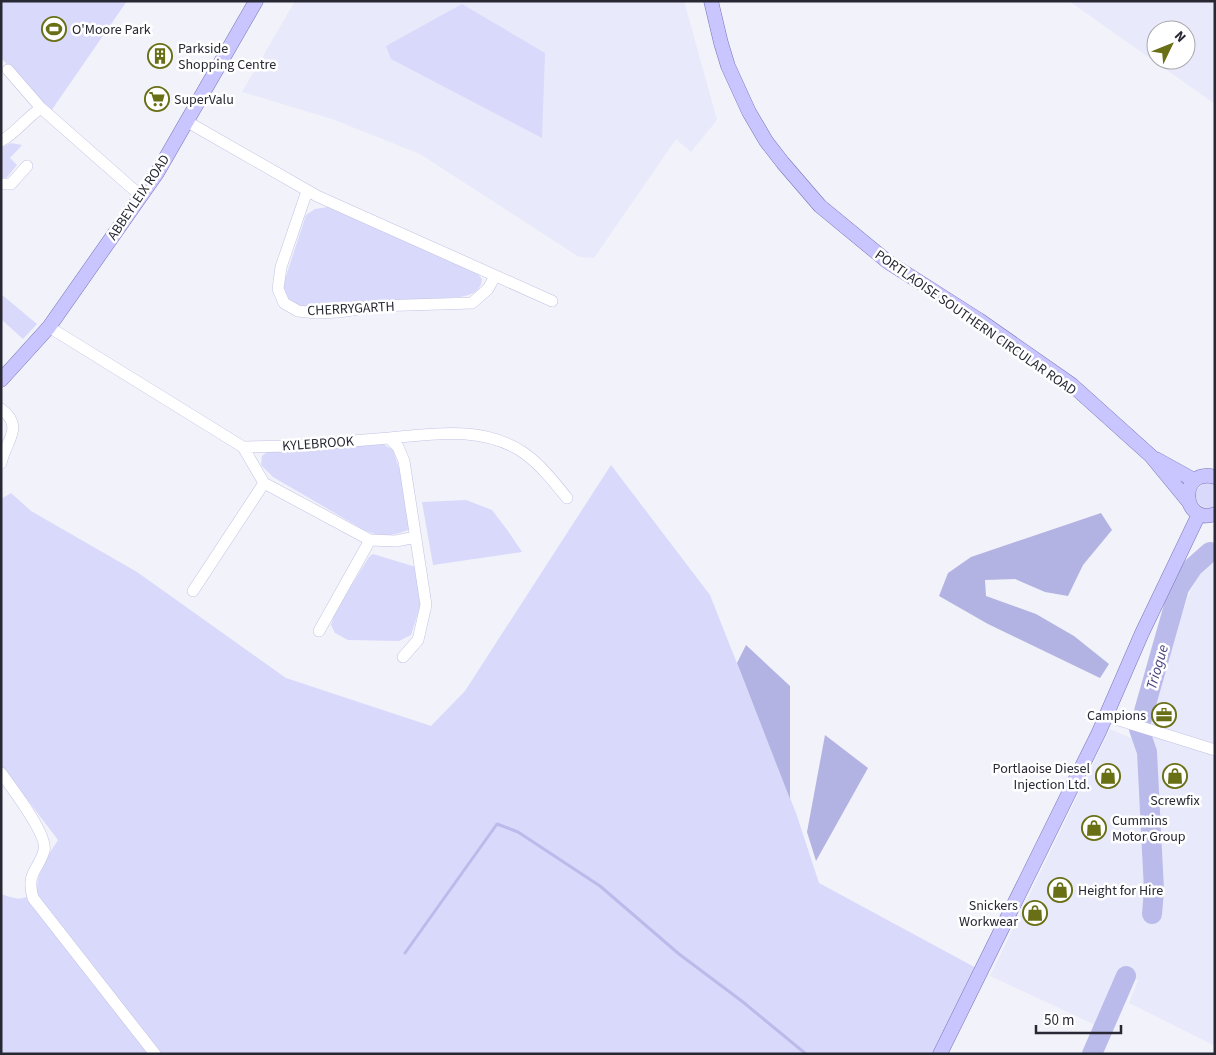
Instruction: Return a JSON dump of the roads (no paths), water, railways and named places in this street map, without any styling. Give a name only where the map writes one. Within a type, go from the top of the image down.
[{"type":"main road","name":"ABBEYLEIX ROAD","points":[[1,380],[49,327],[157,173],[256,1]]},
{"type":"main road","name":"PORTLAOISE SOUTHERN CIRCULAR ROAD","points":[[711,1],[718,34],[728,66],[749,112],[782,163],[820,206],[888,262],[979,320],[1072,385],[1151,456],[1188,500],[1194,510],[1210,515]]},
{"type":"main road","name":"PORTLAOISE SOUTHERN CIRCULAR ROAD","points":[[1151,456],[1194,480]]},
{"type":"main road","points":[[1188,500],[1188,489],[1194,480],[1202,476],[1215,477]]},
{"type":"main road","points":[[940,1054],[1106,716],[1142,633],[1210,515]]},
{"type":"street","points":[[8,70],[41,108],[141,196]]},
{"type":"street","points":[[1,142],[14,133],[29,116],[41,108]]},
{"type":"street","points":[[186,121],[307,191],[552,300]]},
{"type":"street","points":[[1,184],[11,184],[27,166]]},
{"type":"street","name":"CHERRYGARTH","points":[[307,191],[281,267],[278,289],[284,303],[298,311],[338,312],[377,306],[472,303],[488,289],[495,276]]},
{"type":"street","points":[[49,327],[244,447],[264,483],[370,540],[396,541],[416,537]]},
{"type":"street","points":[[1,409],[8,414],[13,423],[14,431],[4,451],[1,463]]},
{"type":"street","name":"KYLEBROOK","points":[[244,447],[292,446],[459,433],[475,434],[490,437],[524,452],[550,477],[567,498]]},
{"type":"street","points":[[389,438],[398,447],[404,461],[426,605],[418,640],[403,657]]},
{"type":"street","points":[[194,591],[264,483]]},
{"type":"street","points":[[319,631],[370,540]]},
{"type":"street","points":[[1106,716],[1215,750]]},
{"type":"street","points":[[1,774],[36,823],[44,840],[44,851],[31,878],[30,889],[33,898],[155,1054]]},
{"type":"waterway","name":"Triogue","points":[[1152,914],[1154,890],[1147,752],[1139,729],[1179,588],[1193,567],[1210,552]]},
{"type":"waterway","points":[[405,953],[497,824],[518,832],[600,886],[679,954],[743,1002],[806,1054]]},
{"type":"waterway","name":"Triogue","points":[[1092,1054],[1126,976]]},
{"type":"place","name":"O'Moore Park","points":[[54,29]]},
{"type":"place","name":"Parkside Shopping Centre","points":[[160,56]]},
{"type":"place","name":"SuperValu","points":[[157,99]]},
{"type":"place","name":"Campions","points":[[1164,715]]},
{"type":"place","name":"Portlaoise Diesel Injection Ltd.","points":[[1108,776]]},
{"type":"place","name":"Screwfix","points":[[1175,776]]},
{"type":"place","name":"Cummins Motor Group","points":[[1094,828]]},
{"type":"place","name":"Height for Hire","points":[[1060,890]]},
{"type":"place","name":"Snickers Workwear","points":[[1035,913]]}]
